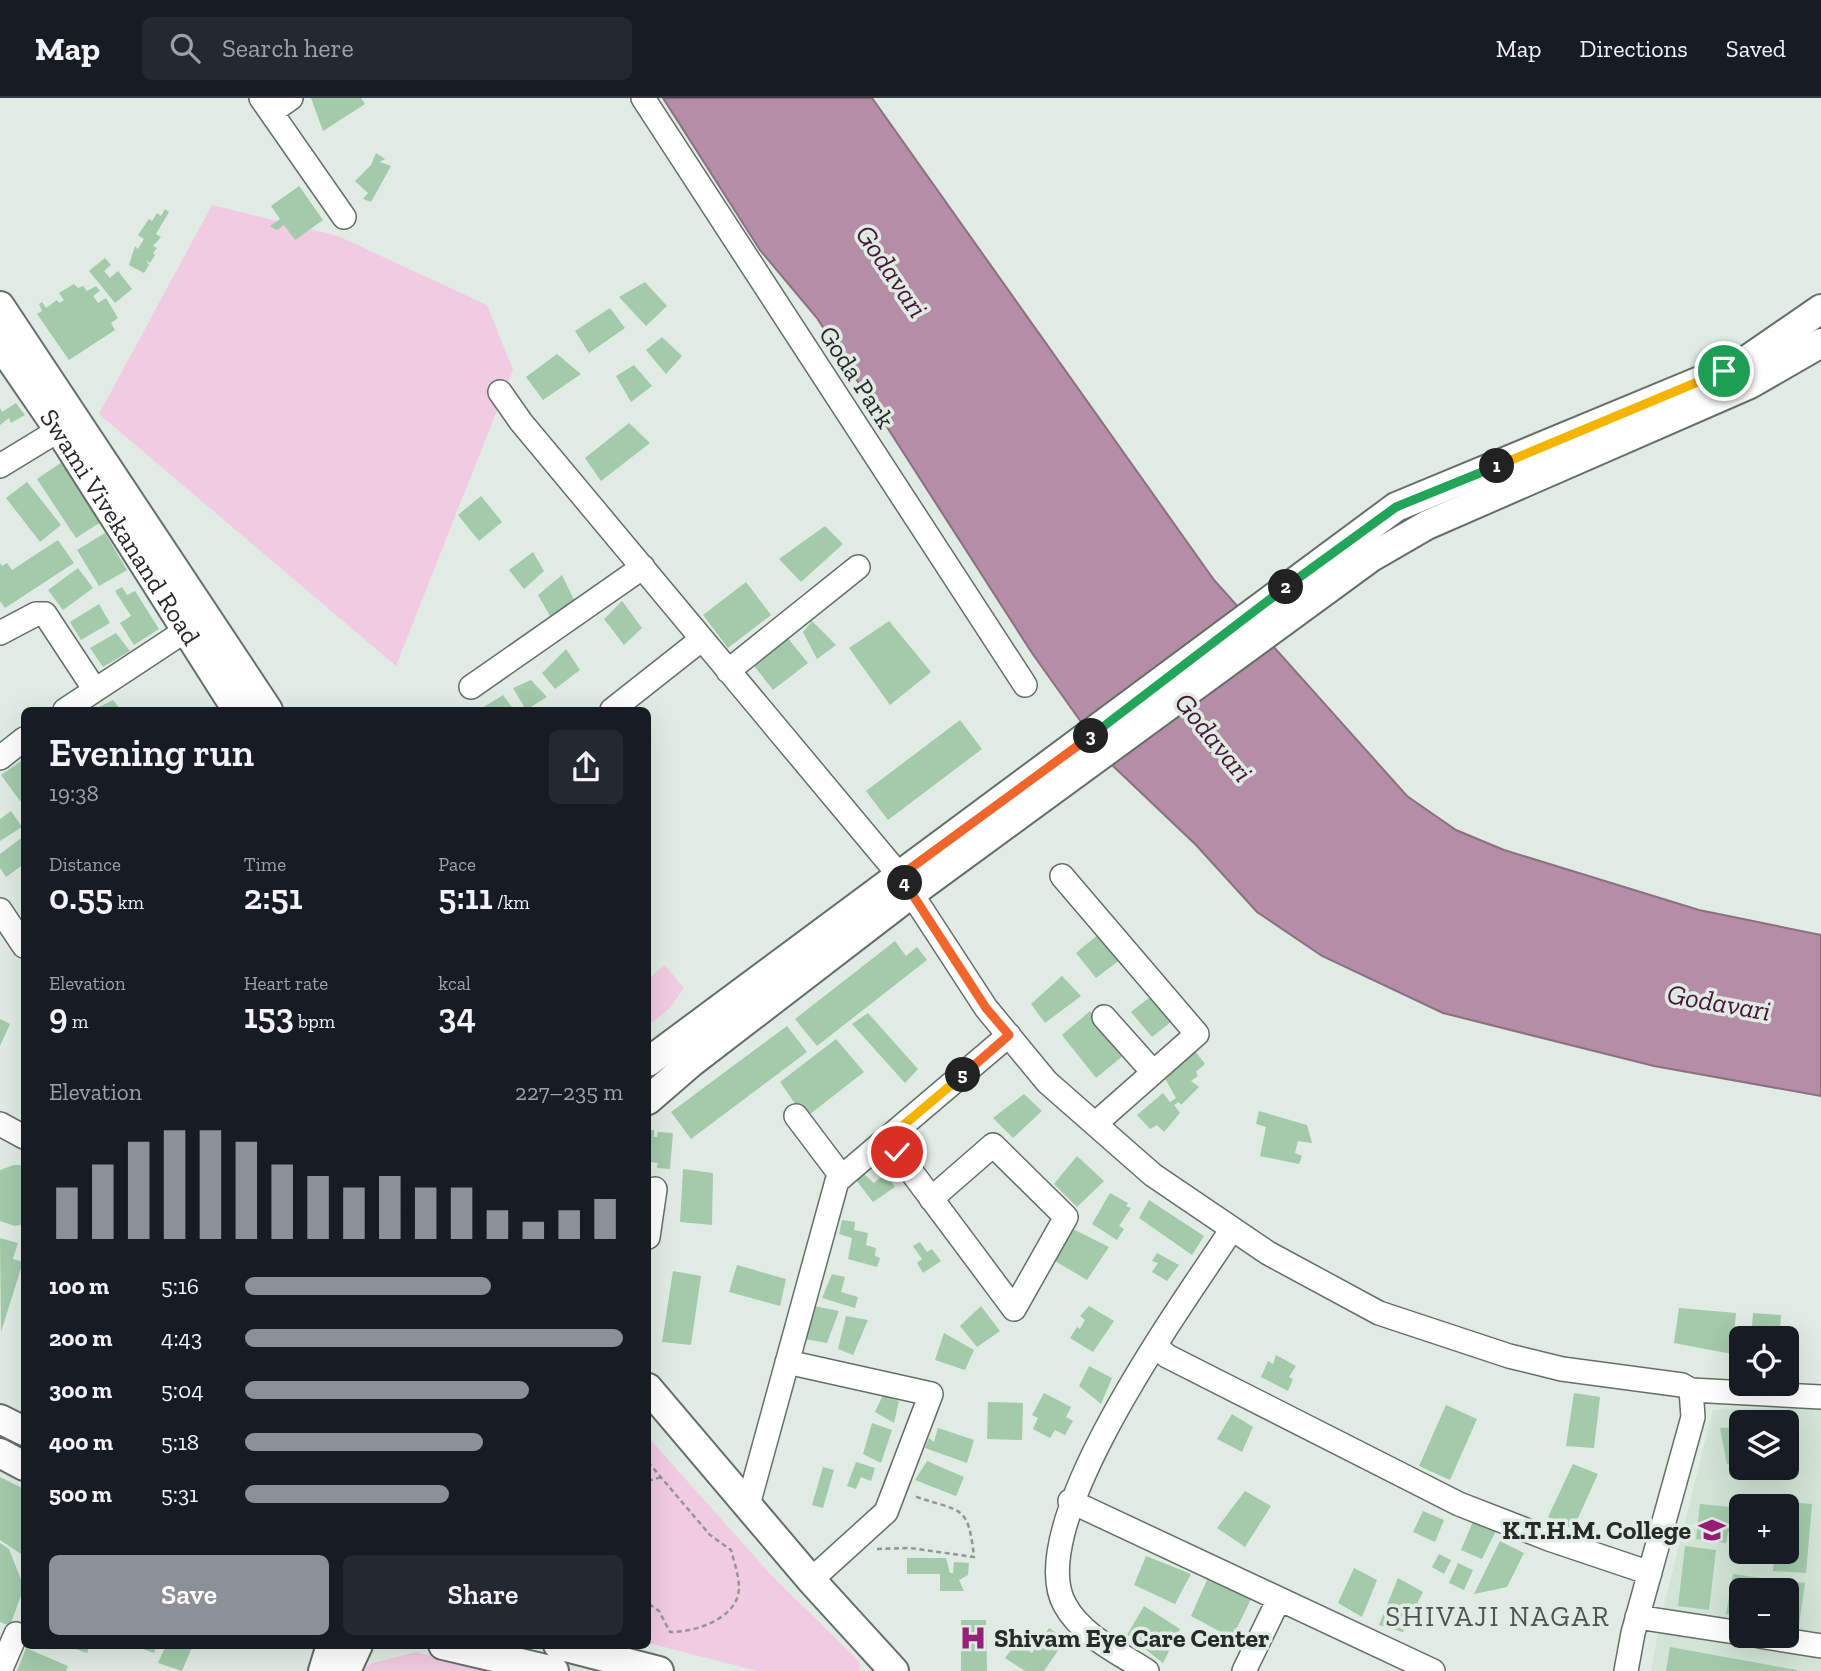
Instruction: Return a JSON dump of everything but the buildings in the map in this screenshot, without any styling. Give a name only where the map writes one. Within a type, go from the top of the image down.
[{"type":"main road","points":[[0,306],[68,425]]},
{"type":"main road","points":[[1060,773],[1350,539],[1396,507],[1724,371],[1747,360],[1821,309]]},
{"type":"main road","points":[[651,1060],[906,885],[1060,773],[1370,558],[1427,525],[1750,384],[1821,343]]},
{"type":"main road","name":"Swami Vivekanand Road","points":[[0,344],[68,425],[197,623],[236,707]]},
{"type":"main road","points":[[197,623],[266,707]]},
{"type":"main road","points":[[651,1097],[906,885]]},
{"type":"main road","points":[[651,1392],[811,1580],[894,1671]]},
{"type":"main road","points":[[0,1419],[21,1430]]},
{"type":"main road","points":[[0,1453],[21,1464]]},
{"type":"main road","points":[[323,1671],[330,1649]]},
{"type":"main road","points":[[346,1671],[356,1649]]},
{"type":"main road","points":[[460,1649],[554,1671]]},
{"type":"main road","points":[[574,1649],[659,1671]]},
{"type":"street","points":[[291,98],[266,105],[344,217]]},
{"type":"street","name":"Goda Park","points":[[643,98],[1025,685]]},
{"type":"street","points":[[500,392],[521,422],[906,885],[986,1008],[1047,1082],[1153,1175],[1268,1253],[1391,1318],[1509,1356],[1562,1369],[1682,1385],[1691,1391],[1821,1398]]},
{"type":"street","points":[[0,466],[68,425]]},
{"type":"street","points":[[471,687],[643,567]]},
{"type":"street","points":[[729,671],[858,567]]},
{"type":"street","points":[[0,633],[36,614],[45,614],[95,690]]},
{"type":"street","points":[[70,707],[197,623]]},
{"type":"street","points":[[616,707],[702,639]]},
{"type":"street","points":[[0,758],[21,744]]},
{"type":"street","points":[[1062,876],[1197,1034],[1095,1124]]},
{"type":"street","points":[[0,910],[21,942]]},
{"type":"street","points":[[1104,1017],[1153,1072]]},
{"type":"street","points":[[748,1505],[837,1181],[1009,1035]]},
{"type":"street","points":[[796,1116],[842,1177]]},
{"type":"street","points":[[0,1124],[21,1135]]},
{"type":"street","points":[[887,1139],[1014,1309],[1066,1217],[993,1145],[932,1199]]},
{"type":"street","points":[[651,1219],[656,1189]]},
{"type":"street","points":[[1147,1671],[1087,1632],[1063,1604],[1058,1576],[1070,1501],[1124,1395],[1232,1229]]},
{"type":"street","points":[[1156,1346],[1167,1356],[1459,1504],[1549,1539],[1650,1573]]},
{"type":"street","points":[[787,1362],[931,1394],[886,1512],[811,1580]]},
{"type":"street","points":[[1626,1671],[1648,1619],[1650,1573],[1693,1417],[1691,1391]]},
{"type":"street","points":[[1070,1501],[1433,1671]]},
{"type":"street","points":[[1244,1671],[1279,1599]]},
{"type":"street","points":[[1648,1619],[1729,1631]]},
{"type":"street","points":[[0,1671],[16,1634]]},
{"type":"street","points":[[1799,1642],[1821,1646]]},
{"type":"path","points":[[651,1466],[710,1535],[731,1550],[739,1590],[731,1607],[713,1622],[684,1632],[670,1632],[659,1611],[651,1605]]},
{"type":"path","points":[[651,1480],[661,1478]]},
{"type":"path","points":[[847,1547],[910,1548],[974,1557],[970,1524],[964,1514],[894,1489]]},
{"type":"shaded area","points":[[212,205],[338,236],[487,305],[513,370],[396,666],[99,414]]},
{"type":"shaded area","points":[[665,965],[684,988],[671,1007],[651,1024],[651,977]]},
{"type":"shaded area","name":"K.T.H.M. College","points":[[1821,1405],[1821,1671],[1651,1671],[1660,1621],[1713,1410]]},
{"type":"shaded area","points":[[651,1440],[772,1576],[859,1661],[860,1671],[758,1671],[651,1644]]},
{"type":"shaded area","points":[[416,1652],[488,1671],[362,1671],[372,1663]]},
{"type":"water","name":"Godavari","points":[[663,98],[872,98],[1214,580],[1407,796],[1456,830],[1504,850],[1699,910],[1821,935],[1821,1096],[1654,1066],[1443,1013],[1322,956],[1257,912],[1196,845],[1111,764],[1032,653],[817,318],[760,250]]},
{"type":"place","name":"K.T.H.M. College","points":[[1712,1530]]},
{"type":"place","name":"Shivam Eye Care Center","points":[[973,1638]]},
{"type":"district","name":"SHIVAJI NAGAR","points":[[1498,1616]]},
{"type":"route","points":[[897,1152],[887,1139],[1009,1035],[986,1008],[900,876],[1396,507],[1724,371]]}]
